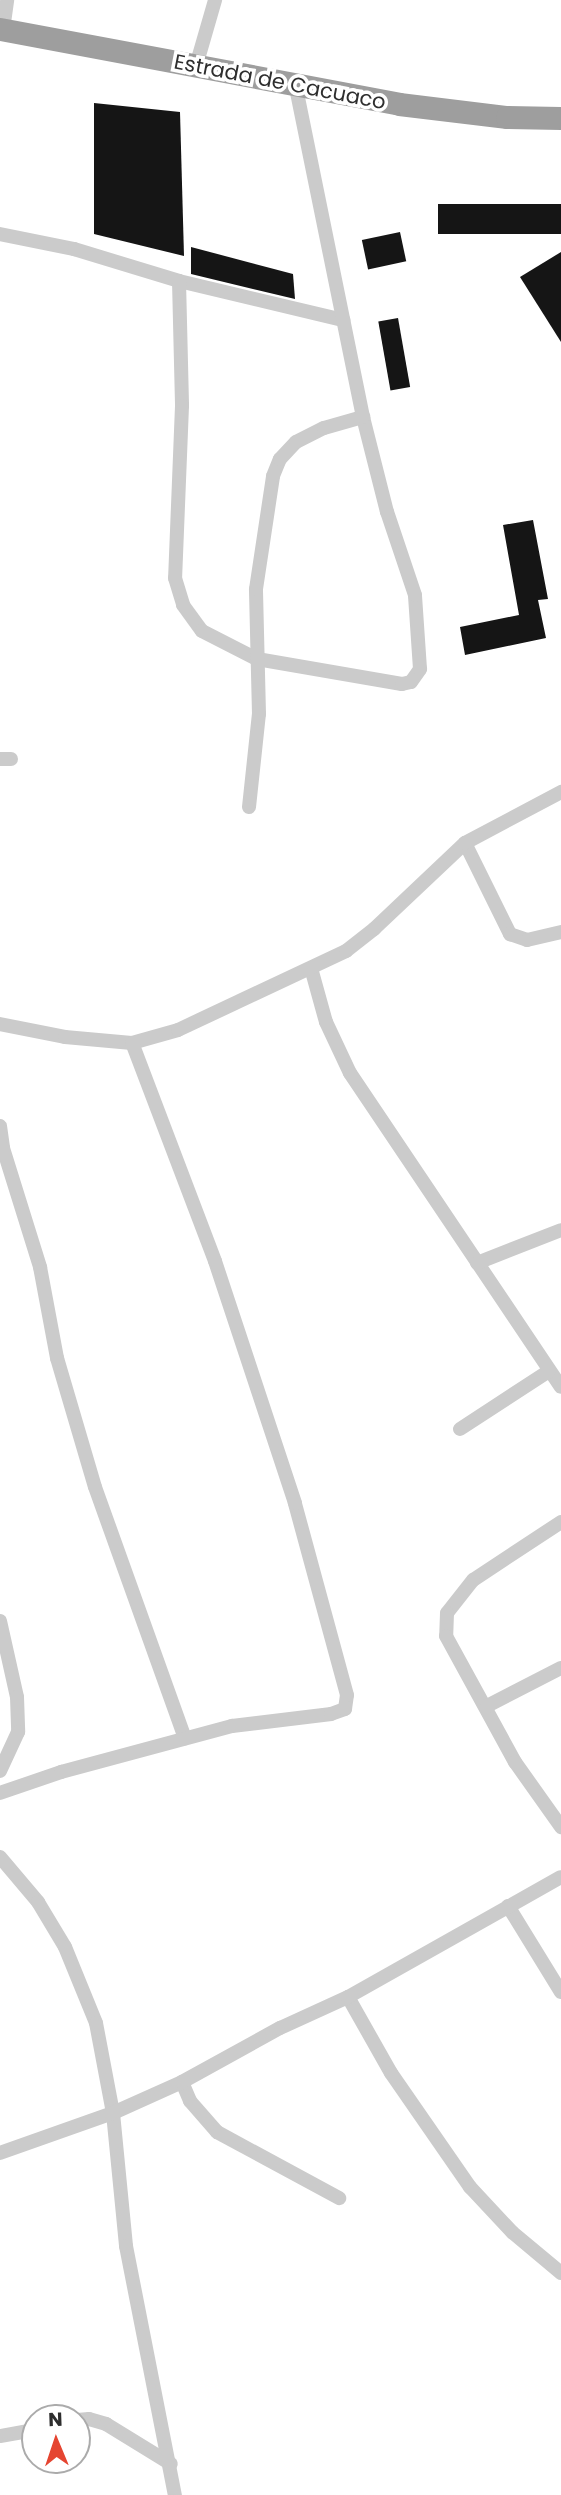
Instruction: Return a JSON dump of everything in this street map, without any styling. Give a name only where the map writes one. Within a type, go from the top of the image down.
[{"type":"highway","name":"Estrada de Cacuaco","points":[[2,30],[399,104],[508,117],[561,118]]},
{"type":"street","points":[[2,30],[6,0]]},
{"type":"street","points":[[196,66],[215,0]]},
{"type":"street","points":[[179,281],[182,406],[174,579],[183,605],[202,631],[257,659],[402,684],[411,682],[420,669],[415,595],[387,512],[363,417],[295,85]]},
{"type":"street","points":[[0,234],[74,249],[179,281],[343,320]]},
{"type":"street","points":[[249,807],[259,714],[256,589],[273,476],[280,459],[296,442],[324,428],[363,417]]},
{"type":"street","points":[[0,1024],[65,1037],[132,1043],[178,1030],[346,951],[374,929],[465,843],[561,792]]},
{"type":"street","points":[[465,843],[510,934],[527,940],[561,932]]},
{"type":"street","points":[[311,968],[326,1022],[350,1073],[561,1387]]},
{"type":"street","points":[[0,1793],[61,1772],[185,1738],[244,1724],[331,1714],[345,1709],[347,1695],[291,1490],[215,1261],[132,1043]]},
{"type":"street","points":[[0,1126],[3,1148],[40,1267],[57,1358],[95,1487],[185,1738]]},
{"type":"street","points":[[477,1263],[561,1230]]},
{"type":"street","points":[[460,1429],[549,1371]]},
{"type":"street","points":[[561,1522],[473,1580],[446,1613],[446,1636],[487,1706],[515,1762],[561,1827]]},
{"type":"street","points":[[0,1621],[17,1697],[18,1732],[0,1771]]},
{"type":"street","points":[[487,1706],[561,1668]]},
{"type":"street","points":[[0,1740],[18,1732]]},
{"type":"street","points":[[0,1857],[38,1902],[65,1947],[96,2022],[113,2113],[126,2246],[175,2495]]},
{"type":"street","points":[[0,2153],[113,2113],[182,2082],[280,2028],[348,1997],[561,1877]]},
{"type":"street","points":[[508,1906],[561,1992]]},
{"type":"street","points":[[348,1997],[391,2073],[470,2186],[512,2232],[561,2273]]},
{"type":"street","points":[[182,2082],[190,2101],[217,2132],[338,2198]]},
{"type":"street","points":[[91,2420],[106,2424],[171,2464]]},
{"type":"street","points":[[0,2435],[21,2432]]},
{"type":"building","points":[[94,103],[180,112],[184,256],[94,234]]},
{"type":"building","points":[[438,204],[561,204],[561,234],[438,234]]},
{"type":"building","points":[[400,232],[406,261],[368,269],[362,240]]},
{"type":"building","points":[[191,247],[293,274],[295,299],[191,274]]},
{"type":"building","points":[[561,252],[561,342],[520,277]]},
{"type":"building","points":[[398,318],[410,387],[390,390],[378,321]]},
{"type":"building","points":[[533,520],[548,599],[538,600],[546,638],[465,655],[460,627],[519,615],[503,525]]}]
